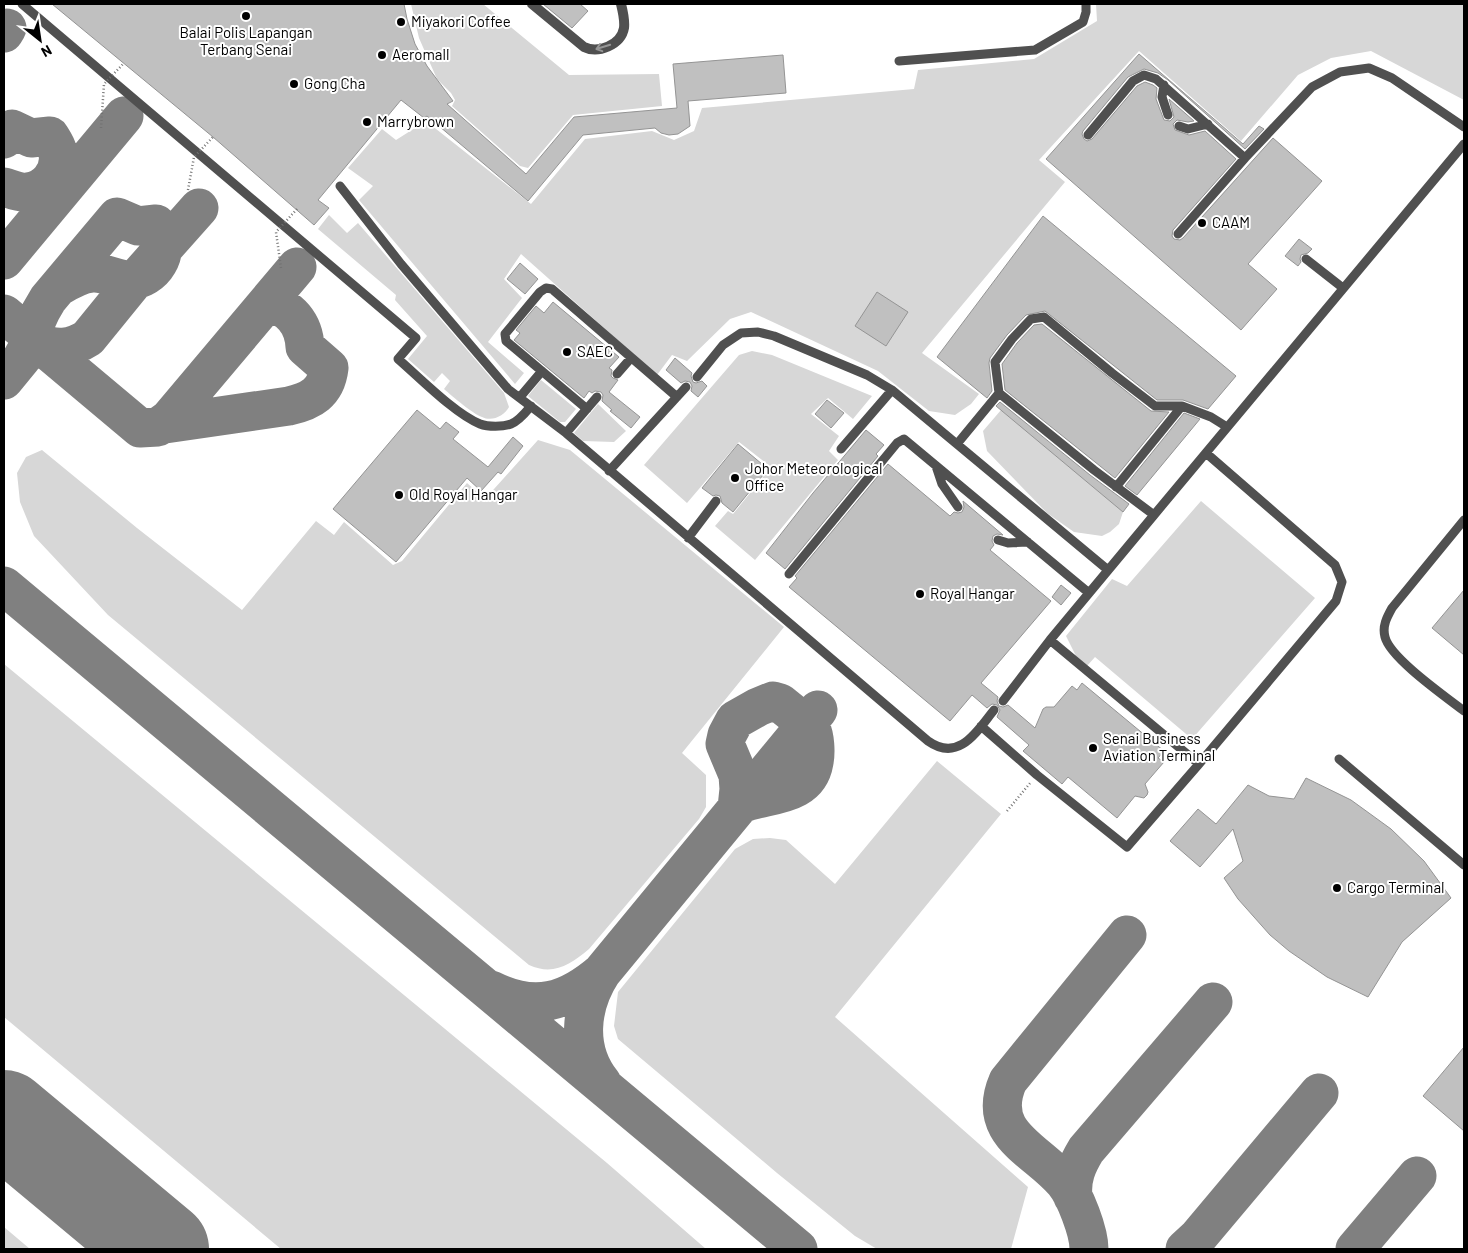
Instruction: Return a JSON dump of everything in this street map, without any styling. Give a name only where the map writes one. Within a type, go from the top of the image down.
[{"type":"street","points":[[532,4],[574,39],[591,50],[600,50],[618,40],[624,31],[621,4]]},
{"type":"lane","points":[[22,4],[416,338],[398,359],[462,414],[481,424],[499,426],[511,424],[531,406]]},
{"type":"lane","points":[[899,61],[1035,50],[1083,22],[1086,4]]},
{"type":"lane","points":[[1178,234],[1312,87],[1340,72],[1368,68],[1392,78],[1464,127]]},
{"type":"lane","points":[[1088,135],[1133,81],[1144,76],[1156,79],[1246,158]]},
{"type":"lane","points":[[1164,86],[1162,97],[1168,115]]},
{"type":"lane","points":[[1180,126],[1188,129],[1208,124]]},
{"type":"lane","points":[[1003,701],[1050,640],[1464,144]]},
{"type":"lane","points":[[340,186],[401,264],[508,389],[566,433],[937,747],[946,749],[968,742],[994,710]]},
{"type":"lane","points":[[1306,259],[1343,288]]},
{"type":"lane","points":[[587,409],[506,341],[504,337],[540,292],[546,288],[552,290],[676,397]]},
{"type":"lane","points":[[1154,515],[1116,487],[999,393],[995,362],[1012,339],[1031,319],[1044,316],[1155,406],[1182,406],[1211,417],[1227,427]]},
{"type":"lane","points":[[697,377],[723,345],[740,333],[758,332],[774,336],[867,375],[892,390],[1108,570]]},
{"type":"lane","points":[[617,374],[632,358]]},
{"type":"lane","points":[[520,397],[542,371]]},
{"type":"lane","points":[[609,471],[686,387]]},
{"type":"lane","points":[[841,449],[892,390]]},
{"type":"lane","points":[[957,444],[999,393]]},
{"type":"lane","points":[[566,433],[597,398]]},
{"type":"lane","points":[[1116,487],[1182,406]]},
{"type":"lane","points":[[789,574],[897,443],[904,439],[1089,593]]},
{"type":"lane","points":[[981,726],[1037,775],[1127,847],[1336,601],[1342,582],[1335,565],[1206,453]]},
{"type":"lane","points":[[936,464],[942,484],[958,507]]},
{"type":"lane","points":[[688,538],[716,501]]},
{"type":"lane","points":[[1464,520],[1392,608],[1384,624],[1385,638],[1393,651],[1405,664],[1464,711]]},
{"type":"lane","points":[[998,540],[1008,543],[1028,542]]},
{"type":"lane","points":[[1050,640],[1199,764]]},
{"type":"lane","points":[[1339,759],[1464,865]]},
{"type":"path","points":[[101,128],[104,84],[124,63]]},
{"type":"path","points":[[188,190],[194,157],[213,137]]},
{"type":"path","points":[[281,268],[276,232],[297,209]]},
{"type":"path","points":[[1008,811],[1037,775]]},
{"type":"shaded area","points":[[411,4],[483,4],[569,75],[659,74],[662,106],[573,115],[528,168],[520,166],[452,106],[455,100],[451,93],[437,79],[419,38]]},
{"type":"shaded area","points":[[1096,4],[1464,4],[1464,100],[1371,51],[1331,58],[1298,75],[1241,141],[1139,51],[1039,160],[1065,182],[922,353],[979,394],[971,404],[955,415],[929,411],[878,371],[751,312],[730,319],[687,361],[672,355],[657,375],[521,254],[504,279],[522,298],[488,342],[524,373],[515,384],[359,200],[373,186],[348,168],[382,129],[396,140],[426,121],[531,204],[585,139],[652,131],[674,140],[694,131],[702,108],[914,89],[918,70],[1034,59],[1097,21]]},
{"type":"shaded area","points":[[329,215],[347,233],[358,223],[504,393],[509,407],[504,413],[490,419],[478,415],[444,389],[450,381],[442,373],[434,382],[408,359],[427,336],[395,300],[396,295],[318,229]]},
{"type":"shaded area","points":[[752,351],[772,355],[872,396],[853,419],[828,398],[811,414],[839,436],[829,451],[838,460],[755,560],[715,526],[728,511],[733,514],[771,467],[739,442],[687,503],[644,465],[739,355]]},
{"type":"shaded area","points":[[541,380],[576,409],[565,422],[560,422],[528,396]]},
{"type":"shaded area","points":[[598,404],[626,431],[614,442],[583,441],[574,433]]},
{"type":"shaded area","points":[[1001,410],[1123,512],[1119,524],[1102,536],[1074,532],[1047,513],[987,451],[983,431]]},
{"type":"shaded area","points":[[538,440],[570,450],[784,627],[682,753],[706,775],[706,807],[699,819],[589,949],[568,964],[554,969],[538,968],[529,965],[108,615],[34,536],[20,502],[17,473],[26,457],[42,450],[137,528],[242,610],[316,521],[334,535],[344,522],[393,565],[402,561],[467,483],[485,499]]},
{"type":"shaded area","points":[[1201,501],[1315,598],[1192,739],[1095,657],[1087,666],[1076,656],[1066,636],[1112,579],[1127,586]]},
{"type":"shaded area","points":[[4,664],[607,1163],[706,1249],[281,1249],[4,1017]]},
{"type":"shaded area","points":[[937,761],[1001,814],[835,1017],[1028,1187],[1011,1249],[877,1249],[855,1236],[777,1173],[618,1039],[614,1026],[618,992],[735,849],[753,839],[770,838],[786,840],[835,884]]},
{"type":"shaded area","points":[[4,1227],[30,1249],[4,1249]]},
{"type":"building","points":[[52,4],[404,4],[415,44],[427,66],[453,101],[447,104],[526,174],[574,117],[677,108],[673,64],[783,55],[786,93],[688,101],[690,126],[678,134],[669,135],[661,133],[655,128],[583,135],[528,201],[427,116],[424,118],[401,100],[318,200],[329,208],[314,225],[213,137]]},
{"type":"building","points":[[543,4],[580,4],[588,11],[572,28]]},
{"type":"building","name":"CAAM","points":[[1139,54],[1243,144],[1259,126],[1264,129],[1245,149],[1168,80],[1158,73],[1144,69],[1128,77],[1083,131],[1084,139],[1087,141],[1092,139],[1137,86],[1145,82],[1157,88],[1156,99],[1164,120],[1170,121],[1174,117],[1169,99],[1194,121],[1177,120],[1173,124],[1175,130],[1189,135],[1205,131],[1236,159],[1173,230],[1172,236],[1174,239],[1180,240],[1183,238],[1273,138],[1322,181],[1248,264],[1277,289],[1241,330],[1046,159]]},
{"type":"building","points":[[1043,216],[1236,376],[1208,409],[1183,400],[1157,400],[1045,311],[1026,315],[1007,335],[990,358],[992,391],[987,398],[937,357]]},
{"type":"building","points":[[1299,239],[1312,249],[1308,253],[1301,255],[1301,262],[1298,266],[1285,256]]},
{"type":"building","points":[[520,263],[538,279],[525,294],[507,279]]},
{"type":"building","points":[[877,292],[908,312],[886,346],[855,326]]},
{"type":"building","name":"SAEC","points":[[553,302],[619,357],[609,368],[612,370],[611,376],[618,380],[609,392],[640,417],[631,428],[610,411],[612,410],[602,401],[603,395],[601,392],[595,391],[592,393],[589,391],[584,398],[514,340],[520,333],[516,330],[536,306],[544,313]]},
{"type":"building","points":[[1042,324],[1151,411],[1169,412],[1115,478],[1005,390],[1002,364],[1017,343],[1034,325]]},
{"type":"building","points":[[675,358],[692,373],[693,382],[702,381],[707,386],[698,397],[691,391],[692,386],[690,382],[685,381],[681,383],[666,370]]},
{"type":"building","points":[[827,400],[844,413],[831,428],[815,414]]},
{"type":"building","points":[[1000,402],[1129,504],[1123,512],[996,406]]},
{"type":"building","name":"Old Royal Hangar","points":[[417,410],[440,429],[446,422],[459,432],[453,439],[488,467],[513,437],[523,446],[501,474],[498,472],[481,491],[467,478],[396,562],[333,509]]},
{"type":"building","points":[[1184,413],[1200,419],[1137,495],[1125,486]]},
{"type":"building","points":[[866,430],[884,445],[876,454],[878,456],[785,569],[766,553]]},
{"type":"building","name":"Johor Meteorological Office","points":[[738,444],[768,469],[733,512],[722,503],[720,496],[713,496],[702,488]]},
{"type":"building","name":"Royal Hangar","points":[[888,464],[950,516],[954,512],[962,512],[964,507],[963,501],[1003,535],[997,534],[993,536],[992,541],[994,545],[990,550],[1051,601],[981,683],[998,697],[999,706],[1008,705],[1035,728],[1043,709],[1054,707],[1072,686],[1077,690],[1082,683],[1164,751],[1158,758],[1164,762],[1145,784],[1148,792],[1147,795],[1144,798],[1135,796],[1117,818],[1068,777],[1062,784],[1023,751],[1029,745],[997,717],[1000,710],[997,705],[992,704],[987,708],[972,695],[950,721],[789,587],[797,578],[795,576]]},
{"type":"building","points":[[1061,585],[1071,593],[1061,605],[1052,597]]},
{"type":"building","points":[[1464,590],[1464,655],[1432,628]]},
{"type":"building","name":"Cargo Terminal","points":[[1306,778],[1351,800],[1391,829],[1424,861],[1451,898],[1402,942],[1368,997],[1327,977],[1289,951],[1270,935],[1238,899],[1224,878],[1243,861],[1233,829],[1200,867],[1170,841],[1198,809],[1216,824],[1248,785],[1269,796],[1294,799]]},
{"type":"building","points":[[1464,1047],[1464,1131],[1423,1096]]},
{"type":"taxiway","points":[[4,33],[7,28]]},
{"type":"taxiway","points":[[4,260],[124,116]]},
{"type":"taxiway","points":[[4,139],[12,129],[31,138],[50,136],[58,154],[57,168],[46,185],[34,191],[24,192],[4,187]]},
{"type":"taxiway","points":[[36,335],[37,342],[57,347],[76,344],[88,338],[136,279],[199,208]]},
{"type":"taxiway","points":[[4,380],[22,358],[28,347],[35,324],[48,299],[117,217],[138,226],[156,224],[163,244],[160,260],[150,273],[135,280],[97,273],[88,274],[60,286]]},
{"type":"taxiway","points":[[4,314],[140,428],[158,427],[169,419],[297,267]]},
{"type":"taxiway","points":[[165,424],[289,406],[311,398],[321,390],[325,384],[329,368],[305,347],[299,324],[289,312],[267,303]]},
{"type":"taxiway","points":[[4,586],[798,1249]]},
{"type":"taxiway","points":[[737,808],[738,775],[725,744],[727,735],[735,720],[773,701],[780,703],[811,728],[815,754],[810,774],[804,782],[795,788],[741,804]]},
{"type":"taxiway","points":[[602,1083],[593,1070],[584,1042],[585,1013],[589,999],[602,972],[818,710]]},
{"type":"taxiway","points":[[1089,1249],[1084,1224],[1077,1204],[1068,1188],[1053,1170],[1028,1150],[1008,1128],[1003,1114],[1003,1099],[1008,1081],[1127,935]]},
{"type":"taxiway","points":[[491,990],[522,1001],[550,1001],[576,991],[602,972]]},
{"type":"taxiway","points":[[1073,1197],[1075,1172],[1086,1150],[1213,1002]]},
{"type":"taxiway","points":[[1185,1249],[1198,1237],[1319,1093]]},
{"type":"taxiway","points":[[1355,1249],[1417,1176]]},
{"type":"runway","points":[[4,1118],[161,1249]]},
{"type":"place","name":"Balai Polis Lapangan Terbang Senai","points":[[246,16]]},
{"type":"place","name":"Miyakori Coffee","points":[[401,22]]},
{"type":"place","name":"Aeromall","points":[[382,55]]},
{"type":"place","name":"Gong Cha","points":[[294,84]]},
{"type":"place","name":"Marrybrown","points":[[367,122]]},
{"type":"place","name":"CAAM","points":[[1202,223]]},
{"type":"place","name":"SAEC","points":[[567,352]]},
{"type":"place","name":"Johor Meteorological Office","points":[[735,478]]},
{"type":"place","name":"Old Royal Hangar","points":[[399,495]]},
{"type":"place","name":"Royal Hangar","points":[[920,594]]},
{"type":"place","name":"Senai Business Aviation Terminal","points":[[1093,748]]},
{"type":"place","name":"Cargo Terminal","points":[[1337,888]]}]
